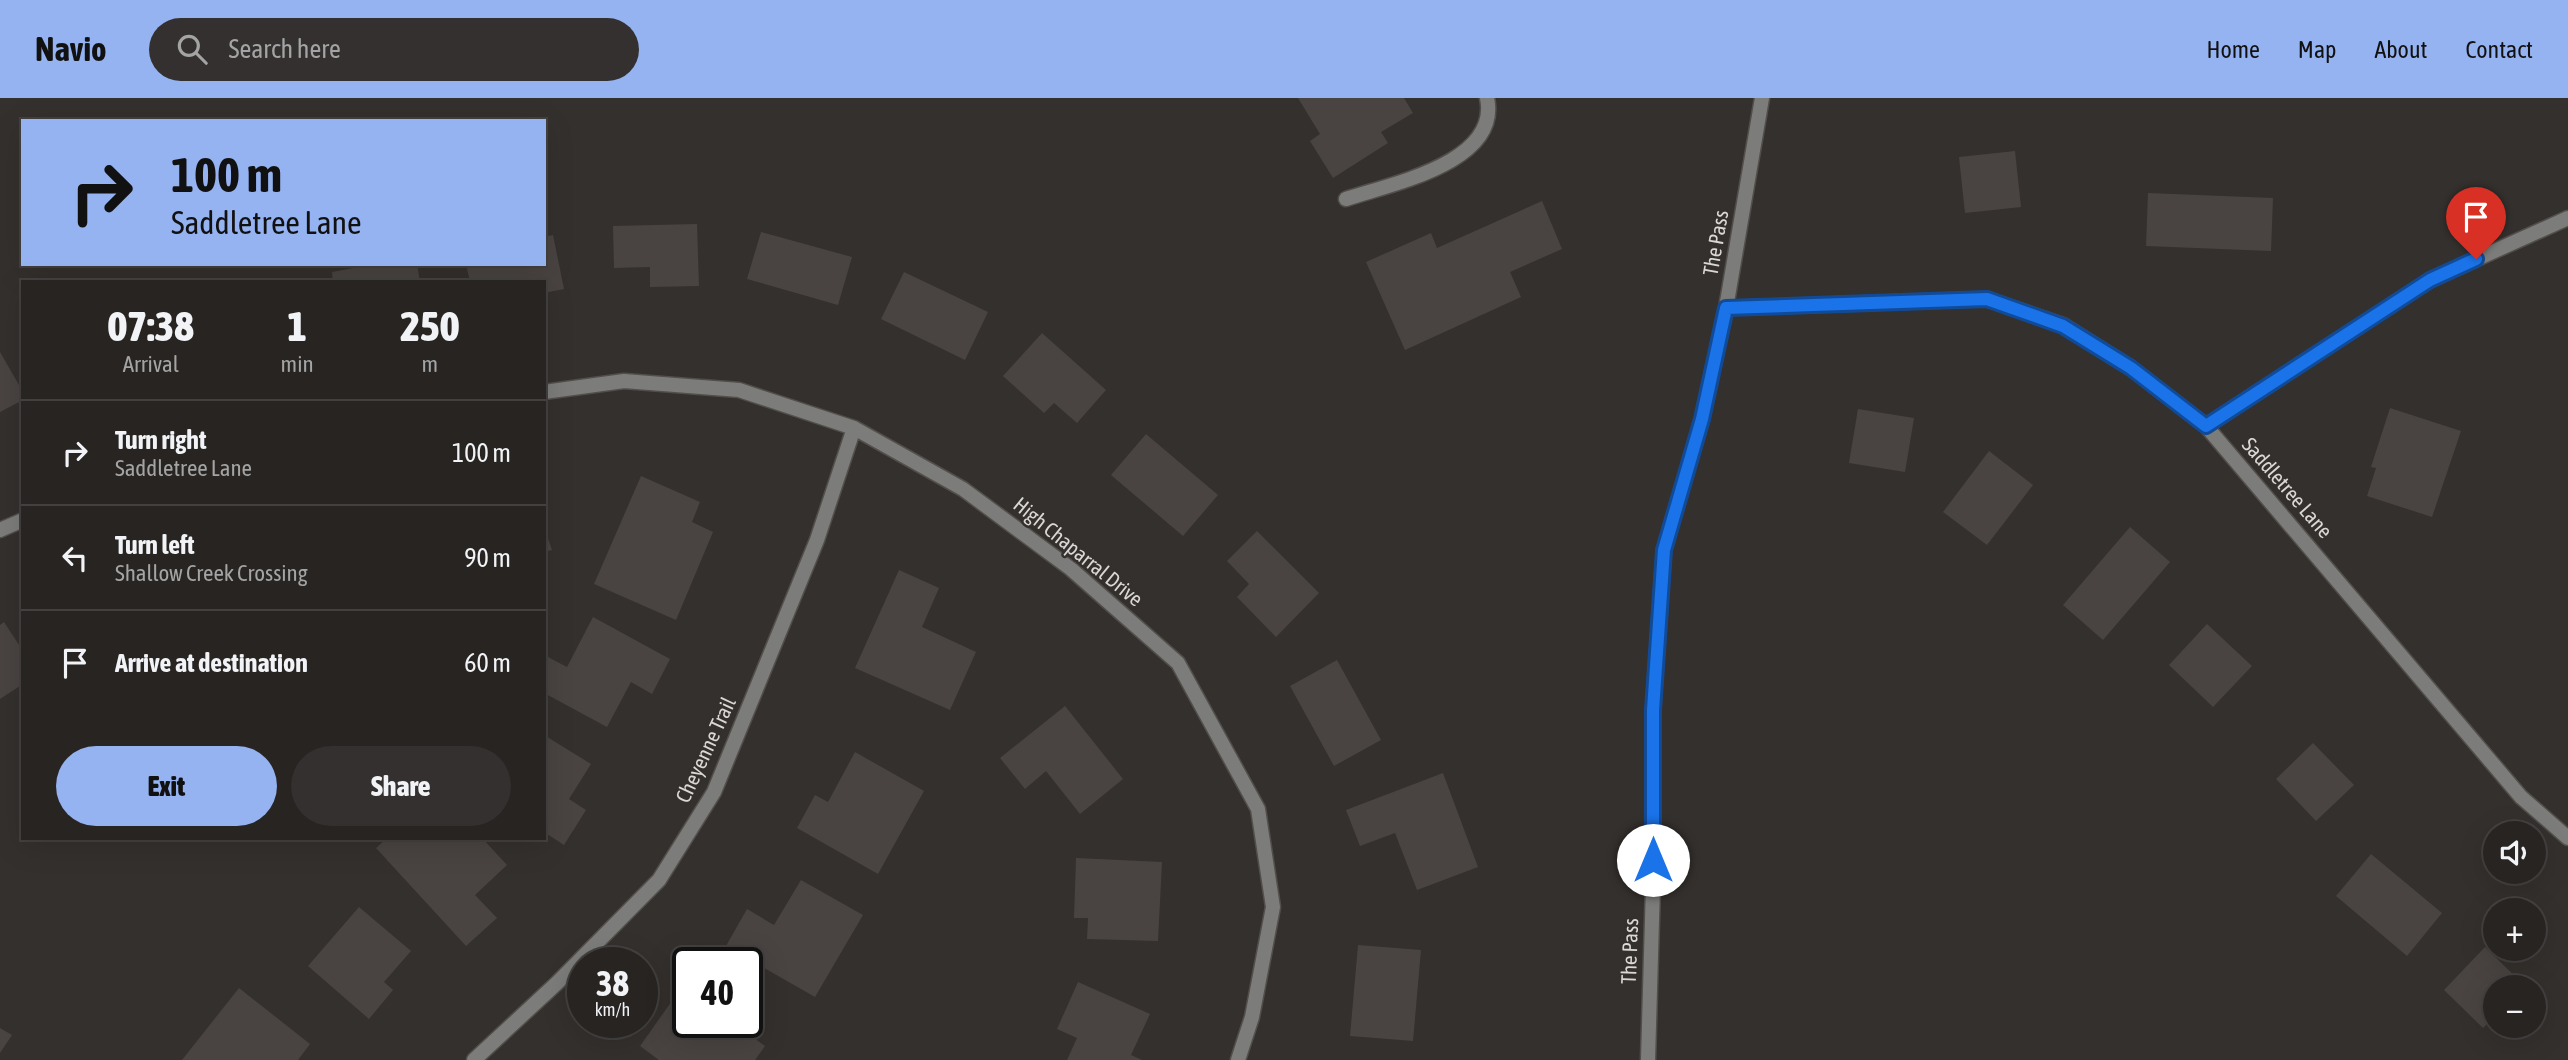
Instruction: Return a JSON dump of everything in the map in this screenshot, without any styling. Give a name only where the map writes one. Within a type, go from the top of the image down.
[{"type":"street","points":[[1346,199],[1432,170],[1464,154],[1483,131],[1489,106],[1487,98]]},
{"type":"street","name":"The Pass","points":[[1648,1060],[1653,885],[1653,710],[1664,550],[1702,419],[1726,308],[1762,98]]},
{"type":"street","points":[[2206,426],[2430,280],[2568,218]]},
{"type":"street","name":"Saddletree Lane","points":[[1726,308],[1987,299],[2063,326],[2131,368],[2206,426],[2521,797],[2568,838]]},
{"type":"street","name":"High Chaparral Drive","points":[[546,392],[624,381],[739,390],[854,428],[963,489],[1071,569],[1178,663],[1258,809],[1268,871],[1273,907],[1252,1017],[1238,1060]]},
{"type":"street","name":"Cheyenne Trail","points":[[474,1060],[557,983],[659,880],[714,792],[813,552],[854,428]]},
{"type":"street","points":[[0,530],[21,521]]},
{"type":"building","points":[[1298,98],[1404,98],[1413,113],[1381,132],[1388,143],[1333,178],[1310,141],[1320,134]]},
{"type":"building","points":[[2015,151],[2021,207],[1965,213],[1959,157]]},
{"type":"building","points":[[2148,193],[2273,198],[2271,251],[2146,246]]},
{"type":"building","points":[[1542,201],[1562,249],[1510,272],[1521,297],[1405,350],[1366,262],[1431,233],[1437,248]]},
{"type":"building","points":[[697,224],[699,286],[650,287],[650,267],[614,268],[613,226]]},
{"type":"building","points":[[761,232],[852,257],[838,305],[747,279]]},
{"type":"building","points":[[553,235],[564,289],[546,293],[546,280],[470,280],[466,266],[546,266],[546,237]]},
{"type":"building","points":[[364,266],[417,266],[420,280],[333,280],[332,272]]},
{"type":"building","points":[[904,272],[988,312],[965,360],[881,319]]},
{"type":"building","points":[[1042,333],[1106,390],[1077,423],[1054,403],[1044,413],[1003,376]]},
{"type":"building","points":[[0,352],[21,389],[21,401],[0,412]]},
{"type":"building","points":[[2390,408],[2461,431],[2432,517],[2367,496],[2376,468],[2371,467]]},
{"type":"building","points":[[1858,409],[1914,418],[1905,472],[1849,463]]},
{"type":"building","points":[[1146,434],[1218,495],[1183,536],[1111,475]]},
{"type":"building","points":[[1989,451],[2033,485],[1987,545],[1943,512]]},
{"type":"building","points":[[641,476],[700,502],[692,522],[713,532],[676,620],[594,584]]},
{"type":"building","points":[[2130,527],[2170,562],[2103,640],[2063,605]]},
{"type":"building","points":[[1257,531],[1319,593],[1276,637],[1237,597],[1249,584],[1227,561]]},
{"type":"building","points":[[546,533],[552,550],[546,552]]},
{"type":"building","points":[[899,570],[939,588],[922,627],[976,652],[950,710],[855,668]]},
{"type":"building","points":[[593,617],[670,659],[652,694],[631,682],[607,727],[546,694],[546,656],[567,667]]},
{"type":"building","points":[[4,622],[21,648],[21,685],[0,699],[0,625]]},
{"type":"building","points":[[2207,624],[2252,666],[2213,707],[2169,665]]},
{"type":"building","points":[[1337,660],[1381,740],[1334,766],[1290,686]]},
{"type":"building","points":[[1065,706],[1123,779],[1080,814],[1046,771],[1025,789],[1000,758]]},
{"type":"building","points":[[546,736],[591,764],[569,799],[586,810],[564,845],[546,833]]},
{"type":"building","points":[[2313,743],[2354,785],[2316,821],[2276,779]]},
{"type":"building","points":[[855,752],[924,791],[878,874],[797,828],[815,795],[828,802]]},
{"type":"building","points":[[1443,773],[1478,867],[1417,890],[1395,833],[1360,846],[1346,810]]},
{"type":"building","points":[[385,840],[484,840],[507,865],[475,895],[497,918],[466,946],[376,848]]},
{"type":"building","points":[[2371,854],[2442,913],[2407,956],[2336,896]]},
{"type":"building","points":[[1076,858],[1162,862],[1158,941],[1087,939],[1088,918],[1074,918]]},
{"type":"building","points":[[801,880],[863,915],[815,997],[763,967],[763,947],[726,946],[747,909],[774,925]]},
{"type":"building","points":[[359,907],[411,951],[384,982],[393,990],[369,1019],[308,966]]},
{"type":"building","points":[[1358,945],[1421,950],[1413,1041],[1350,1036]]},
{"type":"building","points":[[2483,949],[2483,961],[2499,961],[2514,975],[2483,975],[2483,1028],[2444,990]]},
{"type":"building","points":[[1078,982],[1150,1014],[1131,1055],[1142,1060],[1067,1060],[1077,1038],[1057,1029]]},
{"type":"building","points":[[239,988],[310,1044],[298,1060],[182,1060]]},
{"type":"building","points":[[672,1001],[672,1038],[754,1038],[765,1046],[755,1060],[659,1060],[640,1046],[646,1038],[658,1038],[658,1021]]},
{"type":"building","points":[[0,1028],[12,1035],[0,1053]]},
{"type":"route","points":[[1653,860],[1653,710],[1664,550],[1702,419],[1726,308],[1987,299],[2063,326],[2131,368],[2206,426],[2430,280],[2476,259]]}]
